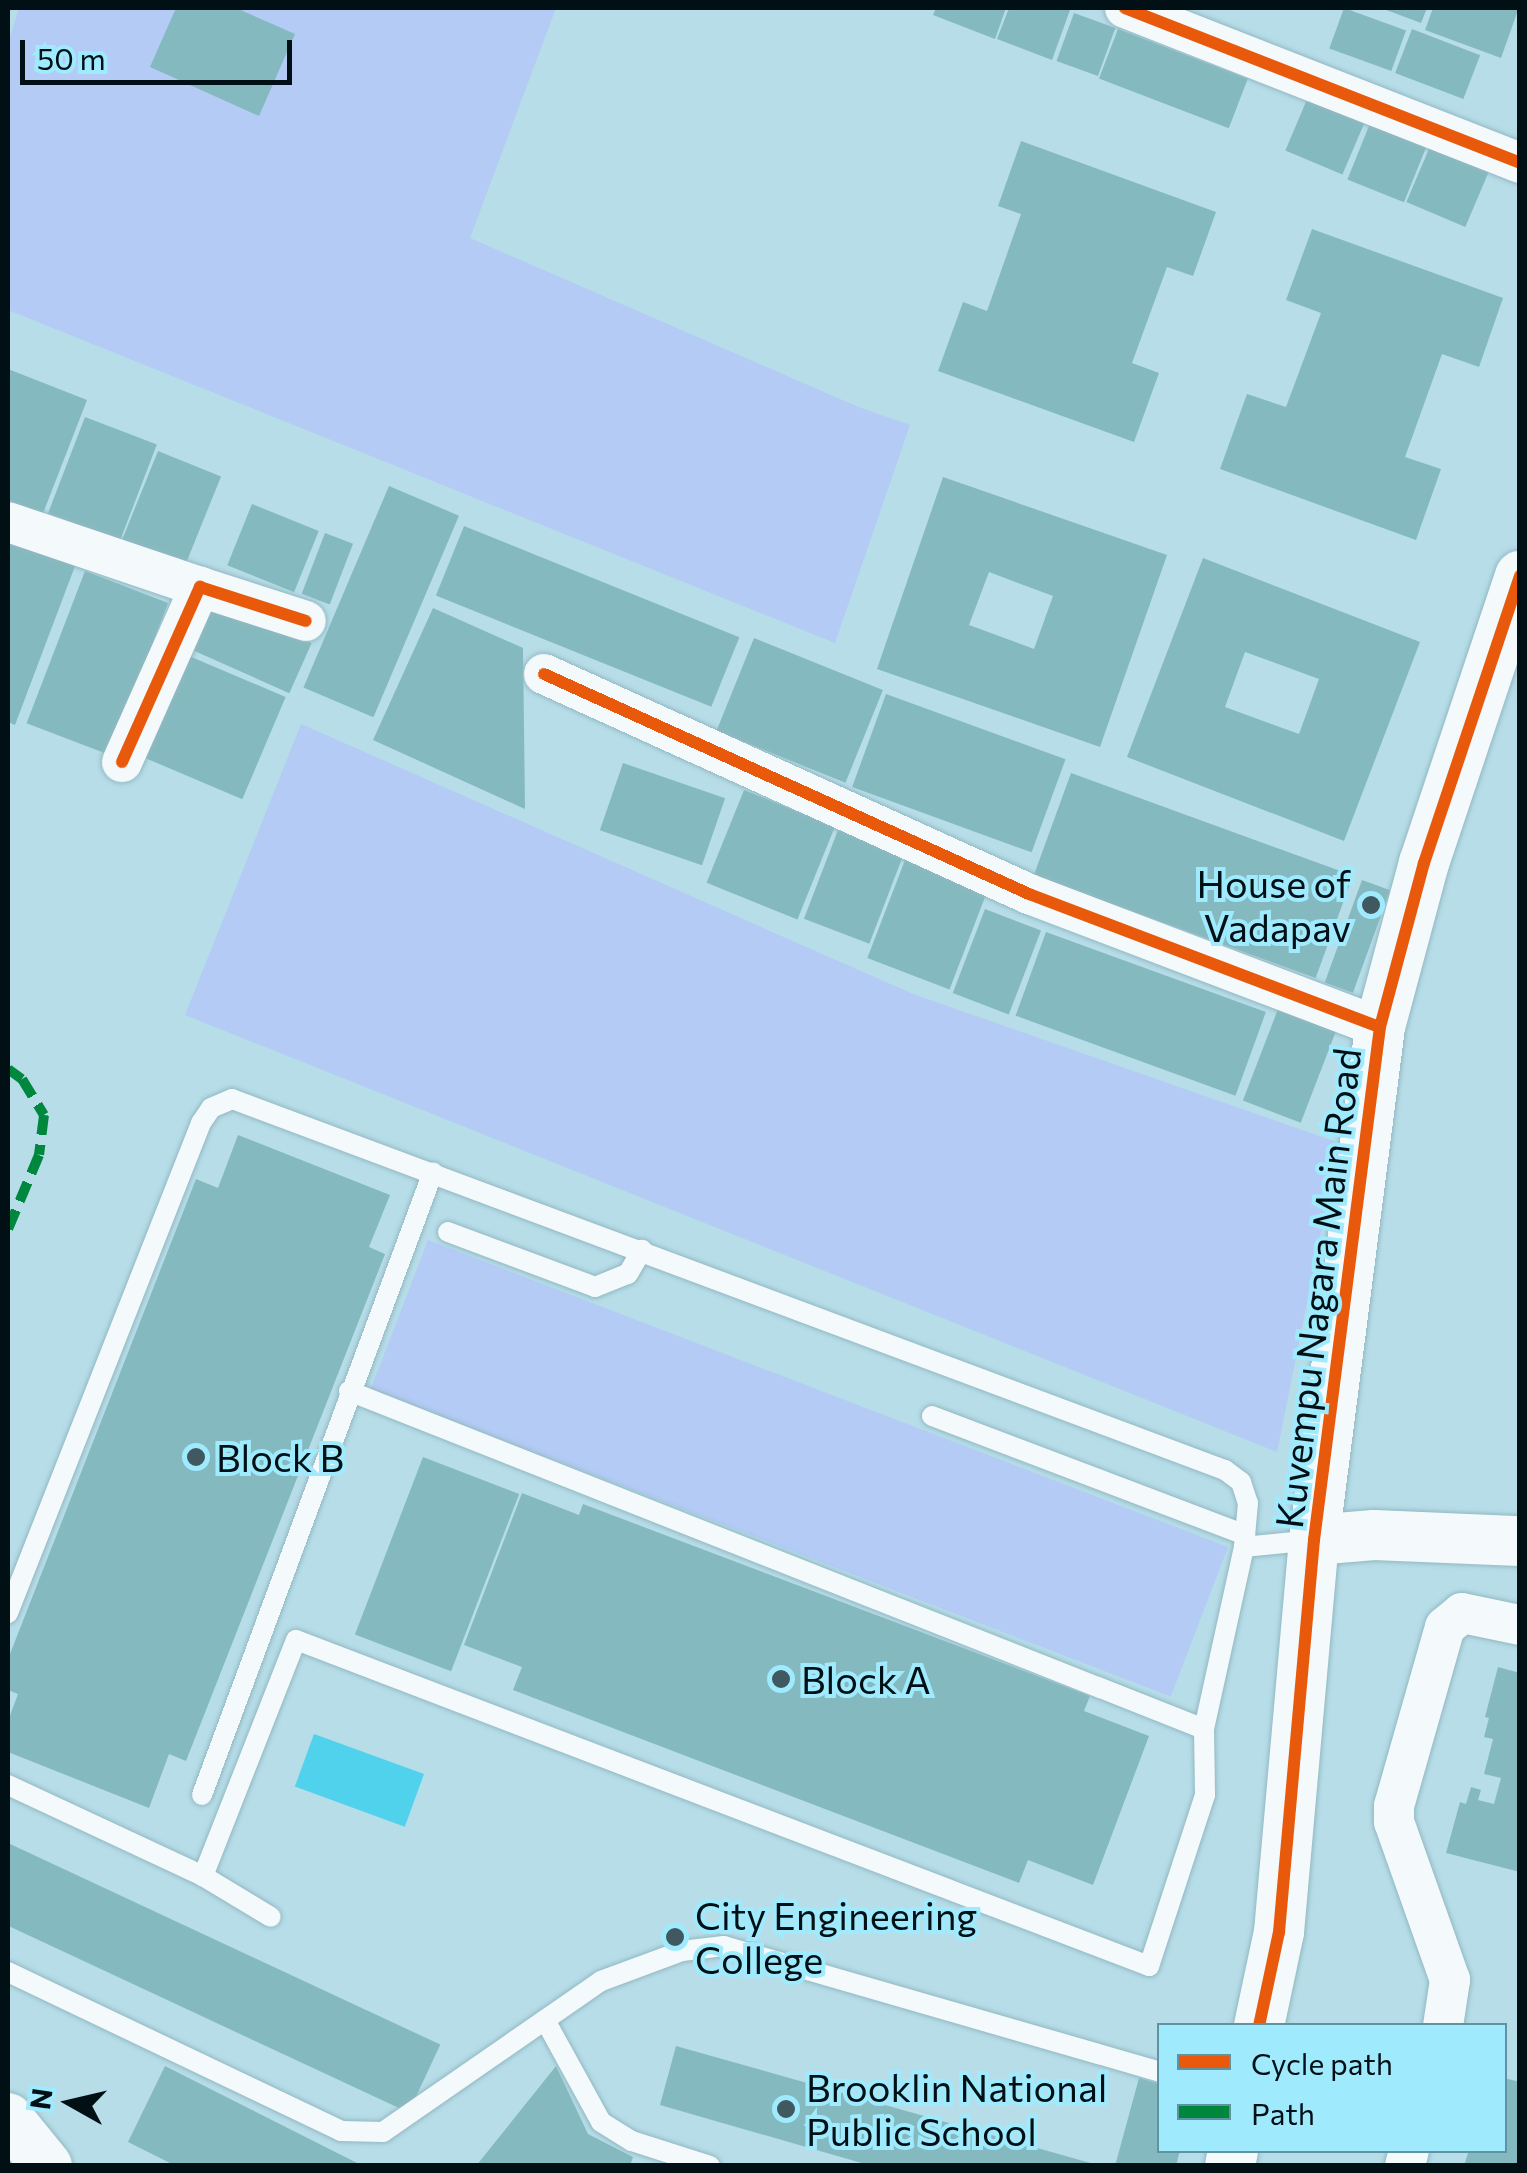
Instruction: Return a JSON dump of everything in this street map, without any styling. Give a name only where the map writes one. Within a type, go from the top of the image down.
[{"type":"street","points":[[1125,8],[1520,163]]},
{"type":"street","points":[[8,522],[306,621]]},
{"type":"street","name":"Kuvempu Nagara Main Road","points":[[1260,2023],[1282,1900],[1314,1540],[1380,1027],[1424,862],[1520,576]]},
{"type":"street","points":[[122,762],[200,587]]},
{"type":"street","points":[[544,674],[1028,894],[1380,1027]]},
{"type":"street","points":[[1314,1540],[1426,1535],[1520,1541]]},
{"type":"street","points":[[1443,2023],[1450,1980],[1394,1822],[1394,1806],[1445,1627],[1462,1613],[1520,1625]]},
{"type":"street","points":[[8,2118],[48,2166]]},
{"type":"lane","points":[[8,1612],[201,1123],[211,1108],[232,1098],[1224,1470],[1241,1482],[1248,1503],[1244,1541],[1204,1729],[1205,1796],[1149,1966],[296,1640],[203,1876]]},
{"type":"lane","points":[[202,1795],[433,1172]]},
{"type":"lane","points":[[448,1232],[595,1287],[628,1274],[642,1250]]},
{"type":"lane","points":[[350,1391],[1204,1729]]},
{"type":"lane","points":[[932,1416],[1244,1541],[1314,1540]]},
{"type":"lane","points":[[8,1785],[203,1876],[271,1917]]},
{"type":"lane","points":[[8,1972],[342,2131],[383,2132],[601,1981],[682,1951],[724,1946],[1157,2071]]},
{"type":"lane","points":[[545,2020],[600,2122],[632,2141],[710,2166]]},
{"type":"shaded area","points":[[19,8],[556,8],[470,238],[856,406],[910,425],[835,643],[8,310],[8,44]]},
{"type":"shaded area","points":[[301,724],[913,994],[1339,1143],[1277,1452],[185,1015]]},
{"type":"shaded area","points":[[428,1240],[1228,1547],[1171,1696],[371,1389]]},
{"type":"shaded area","points":[[314,1734],[424,1774],[405,1827],[295,1787]]},
{"type":"building","points":[[176,8],[236,8],[295,34],[259,116],[150,67]]},
{"type":"building","points":[[936,8],[1006,8],[995,39],[933,15]]},
{"type":"building","points":[[1009,8],[1070,10],[1052,60],[997,39]]},
{"type":"building","points":[[1344,8],[1406,31],[1391,71],[1329,48]]},
{"type":"building","points":[[1381,8],[1427,8],[1421,23]]},
{"type":"building","points":[[1433,8],[1518,10],[1501,58],[1425,30]]},
{"type":"building","points":[[1074,13],[1115,28],[1098,76],[1057,61]]},
{"type":"building","points":[[1118,29],[1248,79],[1229,128],[1099,78]]},
{"type":"building","points":[[1412,29],[1480,55],[1463,99],[1395,73]]},
{"type":"building","points":[[1308,97],[1365,121],[1342,175],[1285,150]]},
{"type":"building","points":[[1371,121],[1428,144],[1404,202],[1347,179]]},
{"type":"building","points":[[1021,141],[1216,212],[1193,276],[1167,267],[1132,363],[1159,373],[1134,442],[938,371],[963,302],[987,311],[1021,214],[998,206]]},
{"type":"building","points":[[1431,144],[1490,169],[1465,227],[1406,202]]},
{"type":"building","points":[[1312,229],[1503,298],[1479,367],[1442,354],[1405,457],[1441,469],[1416,540],[1220,469],[1247,394],[1286,407],[1321,313],[1286,300]]},
{"type":"building","points":[[8,369],[87,400],[42,516],[8,502]]},
{"type":"building","points":[[85,417],[157,445],[120,541],[48,513]]},
{"type":"building","points":[[158,451],[221,476],[185,565],[122,540]]},
{"type":"building","points":[[943,477],[1167,555],[1100,747],[877,669]],"holes":[[[989,572],[1053,596],[1034,649],[969,625]]]},
{"type":"building","points":[[389,486],[459,516],[373,717],[303,688]]},
{"type":"building","points":[[252,504],[319,531],[294,592],[227,565]]},
{"type":"building","points":[[464,526],[739,637],[711,707],[436,596]]},
{"type":"building","points":[[325,533],[353,544],[330,604],[302,594]]},
{"type":"building","points":[[8,540],[75,566],[15,725],[8,722]]},
{"type":"building","points":[[1203,558],[1420,642],[1344,841],[1127,757]],"holes":[[[1245,652],[1319,679],[1299,734],[1225,707]]]},
{"type":"building","points":[[85,571],[168,603],[110,755],[27,723]]},
{"type":"building","points":[[213,599],[312,643],[289,693],[191,649]]},
{"type":"building","points":[[433,608],[523,648],[525,809],[373,740]]},
{"type":"building","points":[[754,638],[883,690],[845,783],[717,731]]},
{"type":"building","points":[[189,656],[286,697],[242,799],[146,758]]},
{"type":"building","points":[[886,694],[1065,759],[1032,852],[852,787]]},
{"type":"building","points":[[623,763],[725,798],[702,865],[600,830]]},
{"type":"building","points":[[1071,773],[1353,876],[1316,978],[1034,875]]},
{"type":"building","points":[[744,790],[835,827],[797,919],[707,883]]},
{"type":"building","points":[[838,830],[903,855],[869,944],[804,919]]},
{"type":"building","points":[[905,860],[987,892],[950,990],[867,958]]},
{"type":"building","points":[[1362,880],[1390,890],[1353,993],[1325,982]]},
{"type":"building","points":[[985,909],[1041,931],[1009,1015],[953,993]]},
{"type":"building","points":[[1046,932],[1266,1012],[1235,1096],[1016,1016]]},
{"type":"building","points":[[1278,1009],[1336,1031],[1301,1123],[1243,1100]]},
{"type":"building","name":"Block B","points":[[238,1135],[390,1195],[369,1247],[385,1254],[186,1761],[169,1754],[149,1808],[8,1752],[8,1721],[18,1694],[8,1690],[8,1659],[196,1179],[218,1188]]},
{"type":"building","points":[[423,1457],[519,1494],[451,1671],[355,1634]]},
{"type":"building","name":"Block A","points":[[522,1493],[579,1515],[583,1504],[1090,1696],[1084,1711],[1149,1736],[1093,1885],[1028,1860],[1019,1883],[513,1690],[522,1667],[464,1645]]},
{"type":"building","points":[[1498,1667],[1520,1673],[1520,1872],[1446,1853],[1460,1802],[1466,1804],[1471,1787],[1481,1790],[1478,1800],[1494,1804],[1501,1778],[1484,1774],[1493,1739],[1484,1737]]},
{"type":"building","points":[[8,1843],[440,2045],[409,2113],[8,1926]]},
{"type":"building","name":"Brooklin National Public School","points":[[676,2046],[1094,2166],[872,2166],[660,2105]]},
{"type":"building","points":[[165,2066],[363,2166],[176,2166],[128,2142]]},
{"type":"building","points":[[556,2066],[588,2134],[633,2157],[630,2166],[476,2166]]},
{"type":"building","name":"Brooklin National Public School","points":[[1139,2078],[1157,2083],[1157,2153],[1179,2153],[1176,2166],[1115,2166]]},
{"type":"building","points":[[1507,2079],[1520,2082],[1520,2166],[1464,2166],[1468,2153],[1507,2153]]},
{"type":"marked path","points":[[8,1069],[22,1079],[44,1115],[39,1155],[8,1229]]},
{"type":"cycle path","points":[[1125,8],[1520,163]]},
{"type":"cycle path","points":[[1260,2023],[1279,1932],[1314,1540],[1380,1027],[1424,863],[1520,576]]},
{"type":"cycle path","points":[[122,762],[200,587],[306,621]]},
{"type":"cycle path","points":[[544,674],[1029,894],[1380,1027]]},
{"type":"place","name":"House of Vadapav","points":[[1371,905]]},
{"type":"place","name":"Block B","points":[[196,1457]]},
{"type":"place","name":"Block A","points":[[781,1679]]},
{"type":"place","name":"City Engineering College","points":[[675,1937]]},
{"type":"place","name":"Brooklin National Public School","points":[[786,2109]]}]
